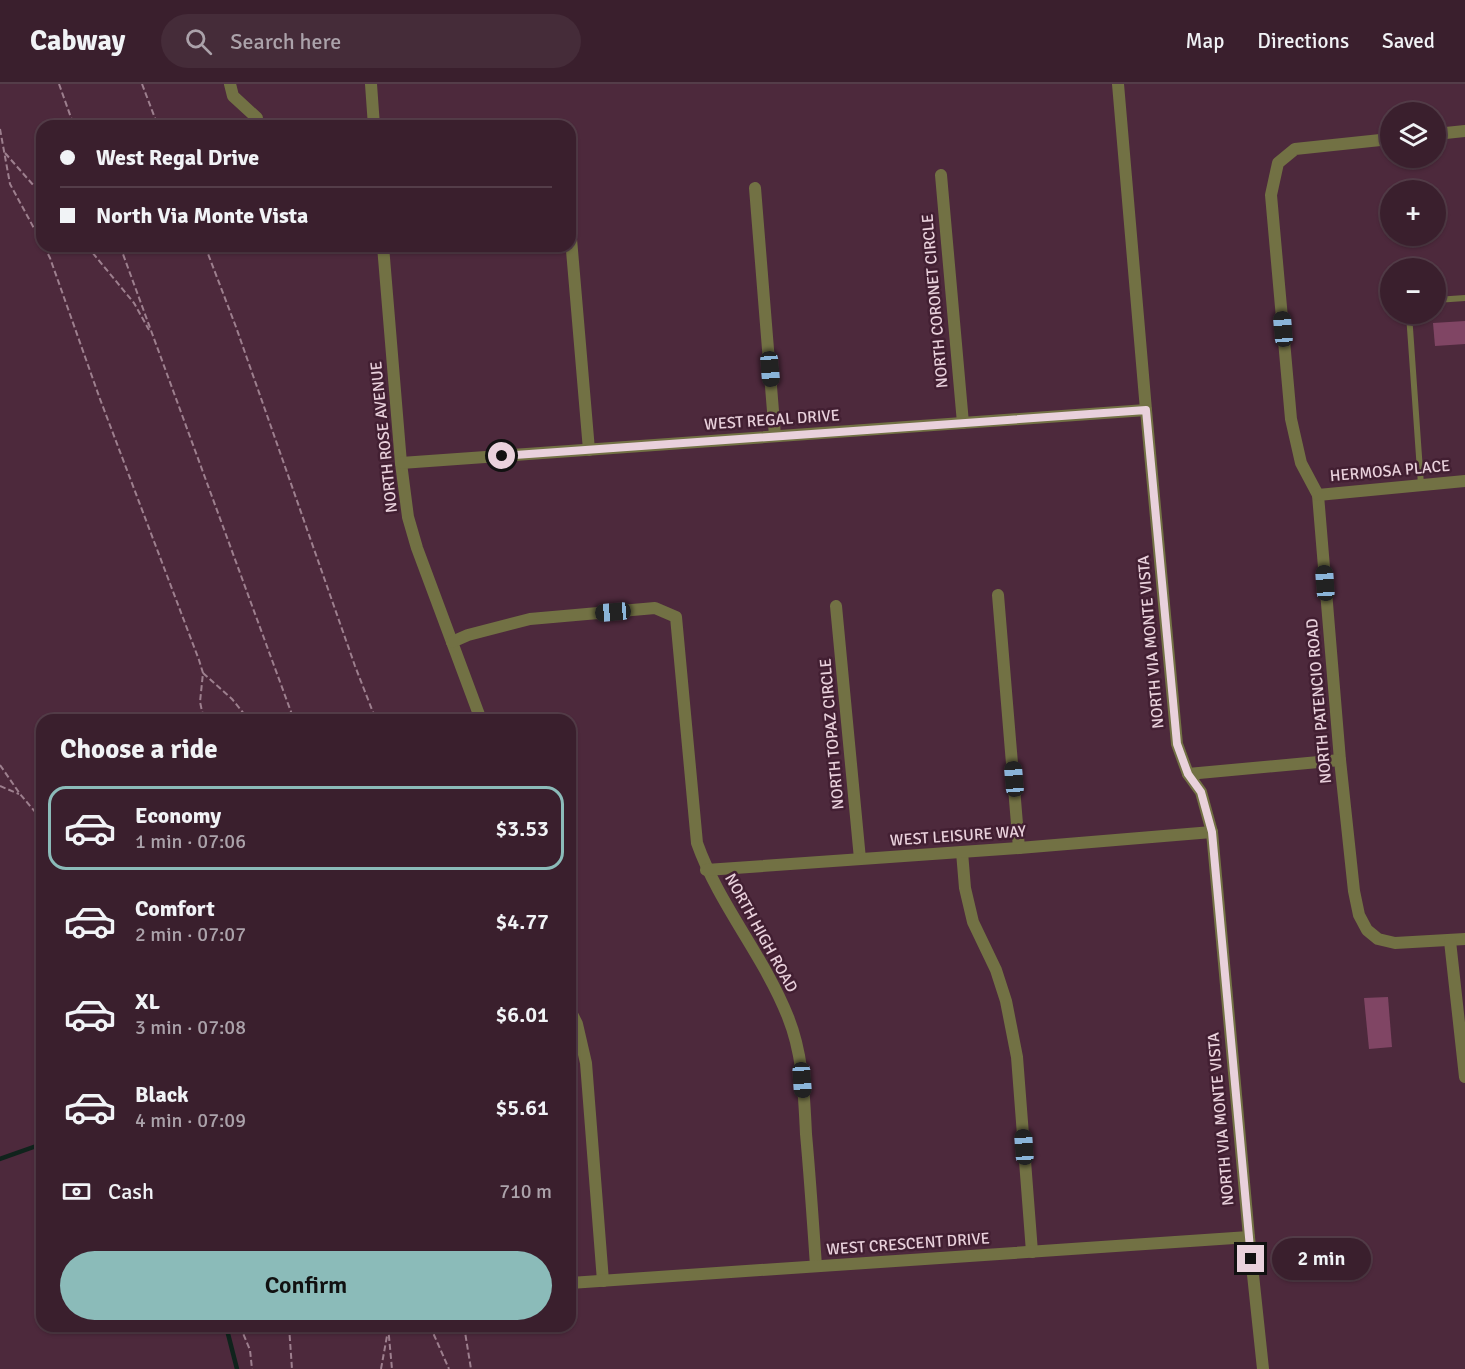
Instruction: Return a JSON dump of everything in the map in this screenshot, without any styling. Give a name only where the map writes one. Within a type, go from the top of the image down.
[{"type":"street","points":[[230,84],[233,96],[257,118]]},
{"type":"street","points":[[371,84],[374,120]]},
{"type":"street","name":"NORTH VIA MONTE VISTA","points":[[1118,84],[1177,744],[1188,774],[1201,792],[1212,832],[1263,1369]]},
{"type":"street","points":[[1446,133],[1465,131]]},
{"type":"street","name":"NORTH PATENCIO ROAD","points":[[1380,140],[1295,149],[1278,164],[1270,195],[1291,419],[1301,463],[1318,495],[1340,760],[1354,891],[1359,915],[1367,930],[1378,939],[1395,944],[1465,939]]},
{"type":"street","name":"NORTH CORONET CIRCLE","points":[[941,175],[963,423]]},
{"type":"street","points":[[755,188],[776,436]]},
{"type":"street","name":"NORTH ROSE AVENUE","points":[[384,252],[401,463],[408,517],[417,548],[479,714]]},
{"type":"street","points":[[572,252],[590,450]]},
{"type":"street","name":"WEST REGAL DRIVE","points":[[401,463],[1146,410]]},
{"type":"street","name":"HERMOSA PLACE","points":[[1318,495],[1465,481]]},
{"type":"street","points":[[998,595],[1019,848]]},
{"type":"street","name":"NORTH TOPAZ CIRCLE","points":[[836,606],[860,859]]},
{"type":"street","name":"NORTH HIGH ROAD","points":[[452,642],[468,635],[530,619],[655,608],[676,617],[697,843],[706,870],[775,988],[798,1047],[816,1266]]},
{"type":"street","points":[[1188,774],[1340,760]]},
{"type":"street","name":"WEST LEISURE WAY","points":[[706,870],[1212,832]]},
{"type":"street","points":[[962,852],[965,888],[973,922],[996,970],[1006,1001],[1017,1057],[1032,1252]]},
{"type":"street","points":[[1450,940],[1465,1077]]},
{"type":"street","points":[[576,1022],[586,1063],[603,1281]]},
{"type":"street","name":"WEST CRESCENT DRIVE","points":[[576,1283],[1249,1237]]},
{"type":"lane","points":[[1446,299],[1465,298]]},
{"type":"lane","points":[[1410,324],[1421,485]]},
{"type":"path","points":[[59,84],[72,120]]},
{"type":"path","points":[[142,84],[156,120]]},
{"type":"path","points":[[0,129],[10,184],[36,231]]},
{"type":"path","points":[[3,151],[36,188]]},
{"type":"path","points":[[47,252],[203,673],[200,702],[203,714]]},
{"type":"path","points":[[92,252],[134,303],[152,337]]},
{"type":"path","points":[[122,252],[292,714]]},
{"type":"path","points":[[207,252],[374,714]]},
{"type":"path","points":[[203,673],[244,714]]},
{"type":"path","points":[[0,765],[36,813]]},
{"type":"path","points":[[0,786],[20,794]]},
{"type":"path","points":[[242,1332],[250,1350],[252,1369]]},
{"type":"path","points":[[289,1332],[292,1369]]},
{"type":"path","points":[[381,1369],[388,1332]]},
{"type":"path","points":[[388,1332],[392,1369]]},
{"type":"path","points":[[433,1332],[449,1369]]},
{"type":"path","points":[[465,1332],[471,1369]]},
{"type":"shaded area","points":[[1465,321],[1465,344],[1435,346],[1433,324]]},
{"type":"shaded area","points":[[1388,997],[1392,1047],[1369,1049],[1364,998]]},
{"type":"waterway","points":[[0,1159],[36,1146]]},
{"type":"waterway","points":[[228,1332],[237,1369]]},
{"type":"route","points":[[502,456],[1146,410],[1177,744],[1188,774],[1201,792],[1212,832],[1251,1259]]}]
